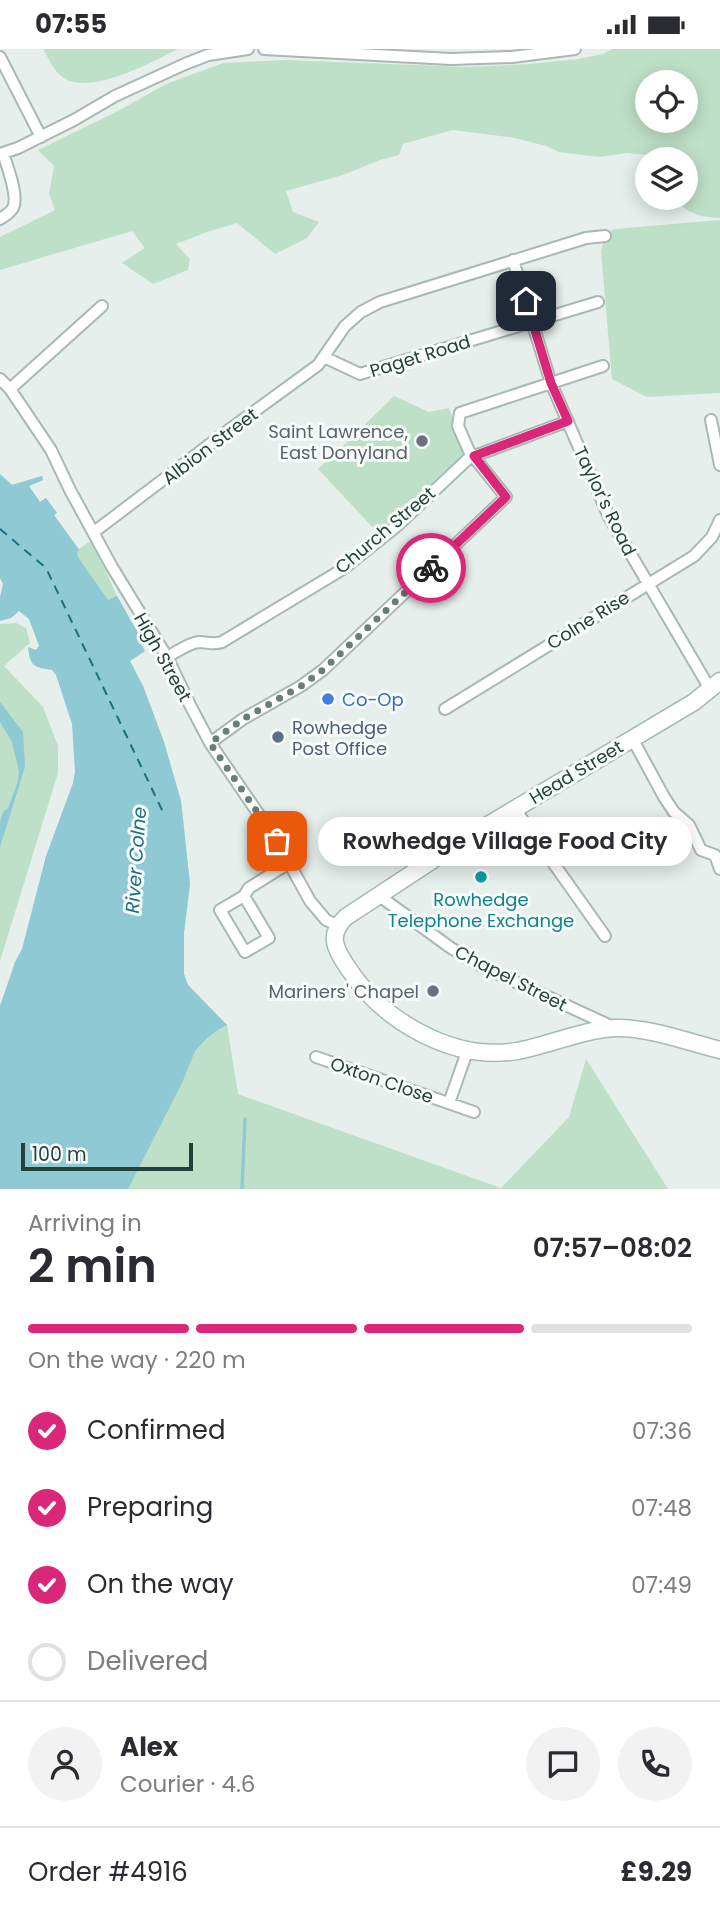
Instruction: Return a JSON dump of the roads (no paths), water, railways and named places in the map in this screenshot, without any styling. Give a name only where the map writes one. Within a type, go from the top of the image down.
[{"type":"street","points":[[0,219],[11,211],[15,203],[15,194],[1,154],[41,137],[115,96],[185,64],[208,55],[248,49]]},
{"type":"street","points":[[264,49],[451,59],[512,57],[575,49]]},
{"type":"street","points":[[0,57],[41,137]]},
{"type":"street","name":"Albion Street","points":[[94,532],[318,365],[345,326],[361,312],[380,302],[513,260],[586,238],[605,236]]},
{"type":"street","name":"Taylor's Road","points":[[513,260],[551,383],[609,517],[648,583],[715,685]]},
{"type":"street","name":"Paget Road","points":[[324,357],[360,374],[598,302]]},
{"type":"street","points":[[10,389],[102,306]]},
{"type":"street","points":[[210,743],[243,719],[301,686],[323,670],[506,497],[469,451],[458,426],[460,413],[603,366]]},
{"type":"street","name":"High Street","points":[[0,379],[10,389],[51,450],[70,490],[134,605],[167,657],[210,743],[277,841],[320,914],[337,925]]},
{"type":"street","points":[[711,420],[720,465]]},
{"type":"street","name":"Church Street","points":[[167,657],[199,642],[214,645],[222,642],[343,569],[398,525],[474,456],[568,421]]},
{"type":"street","name":"Colne Rise","points":[[445,709],[694,556],[712,537],[720,520]]},
{"type":"street","name":"Head Street","points":[[337,925],[345,916],[378,895],[514,809],[694,702],[715,685]]},
{"type":"street","points":[[632,738],[674,812],[689,825],[701,850],[715,855],[720,869]]},
{"type":"street","points":[[514,809],[605,936]]},
{"type":"street","points":[[244,896],[269,938],[245,952],[220,910],[289,863]]},
{"type":"street","name":"Chapel Street","points":[[378,895],[451,948],[484,967],[615,1028]]},
{"type":"street","points":[[337,925],[335,944],[341,958],[368,994],[396,1018],[440,1041],[491,1053],[514,1051],[615,1028],[644,1031],[720,1050]]},
{"type":"street","name":"Oxton Close","points":[[449,1103],[468,1049]]},
{"type":"street","name":"Oxton Close","points":[[316,1057],[474,1112]]},
{"type":"water","name":"River Colne","points":[[0,474],[12,485],[42,476],[43,480],[29,486],[40,502],[46,498],[57,513],[54,515],[79,550],[78,557],[108,600],[117,596],[143,642],[145,651],[130,661],[143,686],[164,742],[181,801],[190,884],[184,932],[184,974],[188,985],[227,1025],[207,1038],[195,1051],[182,1083],[128,1189],[0,1189],[0,1006],[22,949],[46,856],[75,772],[72,724],[56,675],[52,670],[34,665],[30,659],[28,647],[36,650],[39,646],[29,619],[19,611],[11,618],[0,621],[3,584],[0,578]]},
{"type":"water","points":[[0,702],[23,732],[25,767],[0,847],[0,822],[3,812],[8,808],[19,772],[12,742],[0,722]]},
{"type":"waterway","points":[[242,1189],[245,1119]]},
{"type":"place","name":"Saint Lawrence, East Donyland","points":[[422,441]]},
{"type":"place","name":"Co-Op","points":[[328,699]]},
{"type":"place","name":"Rowhedge Post Office","points":[[278,737]]},
{"type":"place","name":"Rowhedge Village Food City","points":[[277,841]]},
{"type":"place","name":"Rowhedge Telephone Exchange","points":[[481,877]]},
{"type":"place","name":"Mariners' Chapel","points":[[433,991]]}]
